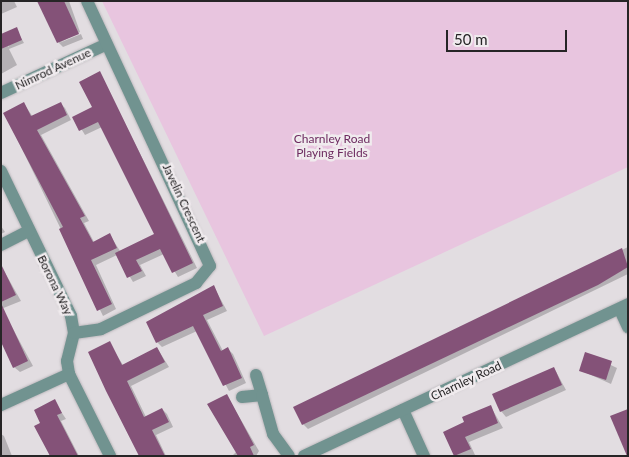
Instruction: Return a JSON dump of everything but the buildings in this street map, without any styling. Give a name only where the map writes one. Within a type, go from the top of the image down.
[{"type":"street","name":"Javelin Crescent","points":[[74,333],[101,329],[196,283],[210,266],[105,45],[87,1]]},
{"type":"street","name":"Nimrod Avenue","points":[[1,93],[105,45]]},
{"type":"street","name":"Borona Way","points":[[1,172],[71,316],[74,333],[68,361],[70,374],[110,456]]},
{"type":"street","points":[[1,245],[30,231]]},
{"type":"street","points":[[624,307],[628,327]]},
{"type":"street","name":"Charnley Road","points":[[304,456],[624,307]]},
{"type":"street","points":[[1,405],[70,374]]},
{"type":"street","points":[[256,375],[273,434],[289,456]]},
{"type":"street","points":[[242,397],[262,395]]},
{"type":"street","points":[[403,410],[424,456]]},
{"type":"green space","name":"Charnley Road Playing Fields","points":[[102,1],[628,1],[628,167],[264,336]]}]
